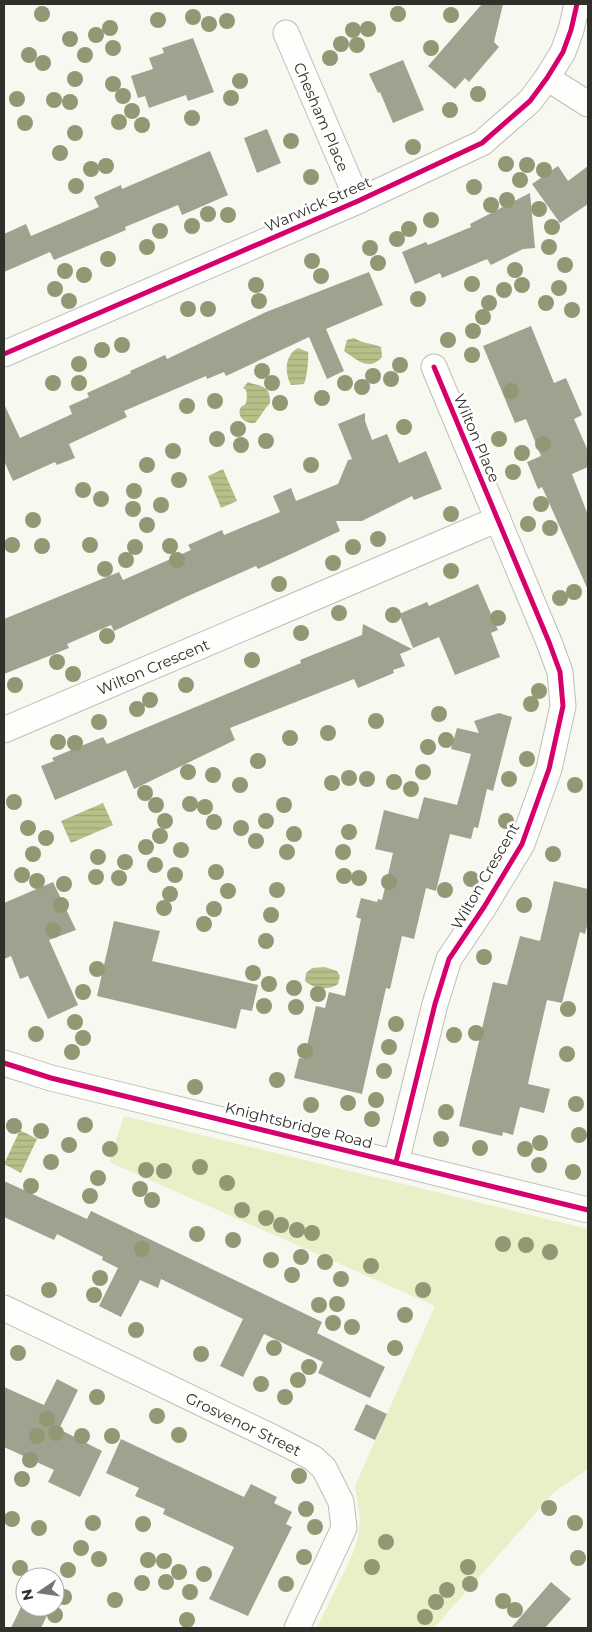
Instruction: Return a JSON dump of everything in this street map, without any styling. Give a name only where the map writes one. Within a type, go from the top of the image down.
[{"type":"street","name":"Warwick Street","points":[[4,354],[358,200],[482,143],[530,100],[547,78],[563,52],[577,4]]},
{"type":"street","name":"Chesham Place","points":[[286,33],[358,200]]},
{"type":"street","points":[[547,78],[588,104]]},
{"type":"street","name":"Wilton Place","points":[[434,367],[498,519]]},
{"type":"street","name":"Wilton Crescent","points":[[4,730],[498,519],[560,672],[562,709],[549,769],[522,844],[450,959],[435,1004],[396,1162]]},
{"type":"street","name":"Knightsbridge Road","points":[[4,1063],[51,1078],[588,1210]]},
{"type":"street","name":"Grosvenor Street","points":[[4,1308],[280,1441],[314,1458],[324,1468],[341,1502],[344,1528],[297,1628]]},
{"type":"shaded area","points":[[354,338],[381,347],[382,357],[372,364],[363,363],[354,358],[344,351],[347,340]]},
{"type":"shaded area","points":[[298,348],[308,352],[306,377],[304,384],[291,385],[287,375],[287,364],[290,355]]},
{"type":"shaded area","points":[[248,382],[264,387],[269,392],[270,397],[270,403],[255,423],[243,420],[239,412],[246,403],[246,390],[243,388]]},
{"type":"shaded area","points":[[223,469],[237,501],[221,508],[208,476]]},
{"type":"shaded area","points":[[103,803],[113,825],[71,843],[61,821]]},
{"type":"shaded area","points":[[325,967],[337,971],[340,976],[338,984],[330,988],[321,988],[305,981],[306,973],[312,968]]},
{"type":"shaded area","points":[[124,1116],[588,1229],[588,1469],[555,1491],[434,1628],[317,1628],[353,1553],[358,1536],[360,1519],[355,1486],[435,1306],[109,1162]]},
{"type":"shaded area","points":[[20,1130],[37,1139],[21,1173],[4,1164]]},
{"type":"building","points":[[482,4],[503,4],[494,42],[499,47],[469,82],[465,78],[455,89],[428,66]]},
{"type":"building","points":[[193,38],[214,92],[188,101],[186,95],[149,108],[145,96],[138,98],[131,76],[153,69],[149,58],[164,53],[162,48]]},
{"type":"building","points":[[403,60],[424,110],[393,123],[380,92],[378,93],[369,74]]},
{"type":"building","points":[[267,129],[281,163],[257,173],[244,138]]},
{"type":"building","points":[[210,151],[228,195],[182,215],[178,205],[125,227],[126,230],[54,260],[50,252],[4,272],[4,234],[26,224],[31,236],[99,207],[94,197],[121,185],[122,189]]},
{"type":"building","points":[[558,166],[568,181],[588,166],[588,204],[560,223],[532,184]]},
{"type":"building","points":[[530,193],[535,248],[523,249],[491,265],[487,259],[442,278],[440,273],[415,284],[402,252],[426,242],[428,245],[471,227],[470,224]]},
{"type":"building","points":[[369,272],[383,305],[326,329],[344,371],[327,379],[309,337],[226,376],[224,372],[207,379],[206,376],[124,411],[127,417],[69,444],[75,458],[57,465],[55,462],[13,481],[4,461],[4,404],[20,438],[72,414],[69,406],[89,397],[87,393],[131,373],[130,371],[165,355],[167,359],[266,312]]},
{"type":"building","points":[[531,326],[554,383],[566,378],[582,415],[574,419],[588,451],[588,467],[572,474],[588,515],[588,590],[542,487],[538,489],[527,462],[541,456],[526,419],[515,423],[483,346]]},
{"type":"building","points":[[365,413],[365,421],[372,440],[387,434],[399,463],[426,451],[442,489],[414,500],[412,496],[362,521],[336,521],[340,531],[291,554],[258,569],[256,566],[114,631],[111,625],[67,644],[69,648],[4,674],[4,619],[119,572],[123,580],[191,550],[188,545],[222,530],[224,535],[280,512],[273,496],[291,488],[296,501],[338,484],[348,460],[352,459],[338,424]]},
{"type":"building","points":[[478,584],[498,630],[491,633],[500,657],[455,675],[439,637],[413,648],[399,614],[427,602],[429,606]]},
{"type":"building","points":[[363,624],[412,649],[400,654],[405,666],[393,670],[394,673],[358,688],[354,679],[230,728],[235,740],[134,789],[126,770],[55,800],[41,766],[54,761],[52,758],[103,737],[107,744],[301,663],[300,660],[362,635]]},
{"type":"building","points":[[499,713],[512,717],[493,791],[487,789],[478,828],[474,827],[471,839],[450,834],[436,891],[426,888],[414,939],[402,936],[390,989],[386,988],[362,1094],[294,1078],[299,1058],[304,1059],[316,1006],[325,1008],[329,992],[345,996],[361,919],[356,917],[361,898],[377,902],[378,899],[382,900],[393,853],[375,849],[384,810],[418,819],[424,797],[457,805],[471,754],[451,749],[457,728],[479,733],[474,721]]},
{"type":"building","points":[[554,881],[588,889],[588,922],[585,934],[580,932],[562,1003],[547,1000],[534,1056],[528,1084],[550,1089],[544,1113],[520,1107],[513,1135],[503,1132],[502,1136],[459,1126],[493,982],[507,985],[520,936],[540,941]]},
{"type":"building","points":[[53,882],[76,930],[49,940],[78,1005],[48,1019],[28,976],[20,979],[11,956],[4,959],[4,903]]},
{"type":"building","points":[[114,921],[160,931],[152,961],[258,985],[252,1011],[241,1009],[236,1029],[97,996]]},
{"type":"building","points":[[4,1181],[87,1219],[91,1211],[322,1322],[317,1333],[385,1367],[370,1398],[318,1373],[323,1362],[264,1334],[243,1377],[220,1366],[243,1319],[161,1279],[158,1288],[140,1280],[121,1317],[99,1306],[118,1268],[102,1260],[103,1257],[57,1234],[54,1240],[4,1217]]},
{"type":"building","points":[[57,1379],[78,1390],[59,1429],[102,1451],[80,1497],[48,1482],[54,1470],[4,1447],[4,1387],[44,1405]]},
{"type":"building","points":[[366,1404],[387,1414],[375,1440],[354,1430]]},
{"type":"building","points":[[121,1439],[244,1497],[251,1484],[277,1497],[274,1503],[292,1512],[286,1524],[292,1527],[248,1616],[209,1599],[234,1547],[163,1514],[165,1509],[135,1496],[139,1488],[106,1473]]},
{"type":"building","points":[[551,1582],[571,1599],[545,1628],[511,1628]]},
{"type":"building","points":[[16,1617],[46,1617],[41,1628],[11,1628]]},
{"type":"cycle path","points":[[4,354],[358,201],[482,143],[530,101],[547,78],[563,52],[571,30],[577,4]]},
{"type":"cycle path","points":[[396,1162],[435,1004],[449,959],[484,907],[522,844],[549,769],[563,706],[560,672],[549,642],[434,367]]},
{"type":"cycle path","points":[[4,1063],[51,1078],[588,1210]]}]
